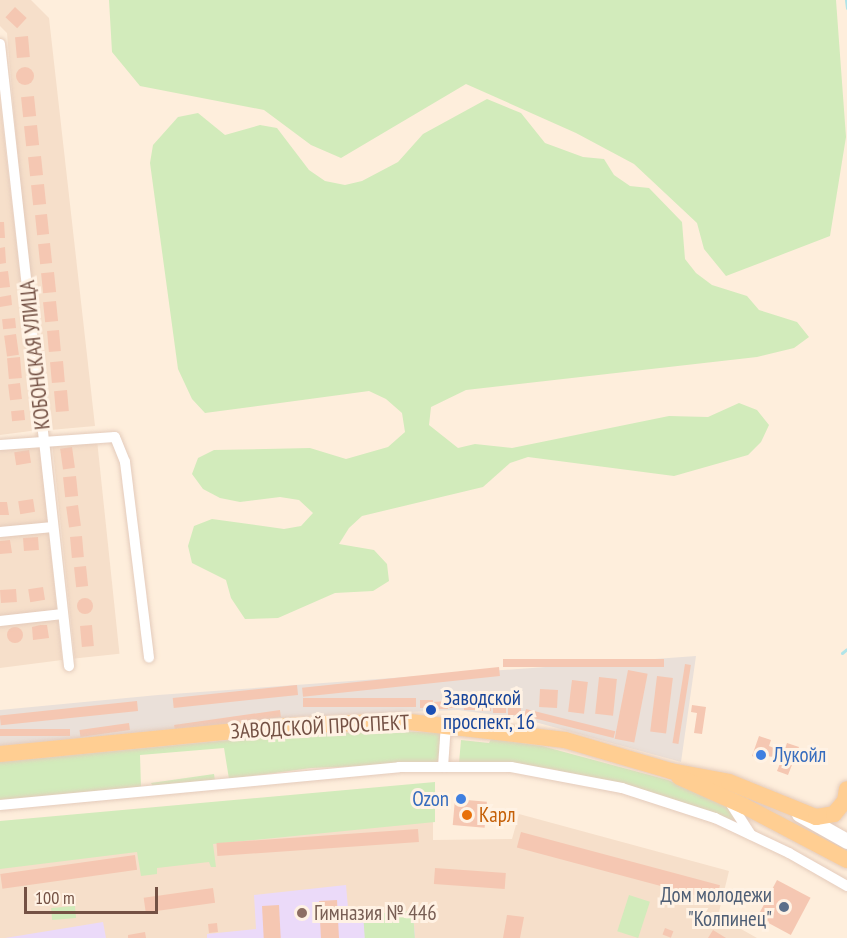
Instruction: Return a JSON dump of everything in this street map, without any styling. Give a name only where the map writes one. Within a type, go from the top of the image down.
[{"type":"main road","name":"ЗАВОДСКОЙ ПРОСПЕКТ","points":[[0,754],[287,726],[401,721],[446,724],[565,740],[671,771],[729,782],[789,808],[847,841]]},
{"type":"main road","name":"ЗАВОДСКОЙ ПРОСПЕКТ","points":[[671,771],[847,860]]},
{"type":"main road","points":[[789,808],[829,817],[841,808],[847,789]]},
{"type":"street","name":"КОБОНСКАЯ УЛИЦА","points":[[0,44],[69,666]]},
{"type":"street","points":[[0,445],[115,437],[125,462],[149,658]]},
{"type":"street","points":[[0,532],[53,527]]},
{"type":"street","points":[[0,621],[63,614]]},
{"type":"street","points":[[443,767],[446,724]]},
{"type":"street","points":[[0,806],[285,776],[443,767],[511,767],[566,775],[622,788],[751,835],[847,886]]},
{"type":"street","points":[[727,799],[751,835]]},
{"type":"shaded area","points":[[0,0],[31,0],[49,18],[95,426],[50,430],[21,196],[7,33],[0,26]]},
{"type":"shaded area","points":[[0,102],[38,430],[0,435]]},
{"type":"shaded area","points":[[97,440],[119,654],[75,659],[52,445]]},
{"type":"shaded area","points":[[40,445],[62,660],[0,668],[0,449]]},
{"type":"shaded area","points":[[696,656],[681,762],[524,719],[458,710],[302,716],[0,746],[0,710],[158,695]]},
{"type":"shaded area","points":[[519,814],[729,871],[718,916],[757,938],[0,938],[0,863],[433,817],[433,840],[512,839]]},
{"type":"shaded area","name":"Гимназия № 446","points":[[346,885],[349,919],[413,911],[415,938],[207,938],[207,934],[256,929],[254,895]]},
{"type":"shaded area","points":[[103,922],[106,938],[5,938]]},
{"type":"green space","points":[[109,0],[836,0],[846,137],[830,236],[726,276],[704,249],[697,223],[634,164],[576,133],[466,84],[341,158],[311,145],[264,110],[140,86],[112,52]]},
{"type":"green space","points":[[487,99],[521,113],[545,143],[583,157],[604,159],[614,175],[630,186],[649,188],[682,222],[685,259],[696,273],[712,285],[747,296],[759,310],[797,322],[809,337],[794,348],[757,357],[466,390],[431,407],[429,425],[458,448],[475,444],[512,448],[669,416],[708,417],[739,403],[757,410],[769,425],[761,442],[748,455],[674,476],[528,457],[510,463],[483,487],[362,516],[349,528],[339,544],[374,550],[387,564],[389,581],[373,591],[335,593],[278,618],[245,619],[231,598],[226,580],[192,563],[188,546],[194,526],[212,519],[284,529],[301,526],[313,513],[299,500],[280,497],[240,502],[220,498],[203,489],[192,474],[198,458],[214,450],[310,448],[346,459],[388,447],[405,432],[402,413],[386,399],[369,391],[205,413],[192,399],[178,369],[150,163],[153,145],[178,117],[198,113],[225,135],[260,125],[277,128],[309,170],[325,181],[345,185],[362,181],[398,162],[423,134]]},
{"type":"green space","points":[[396,731],[441,733],[438,763],[311,768],[229,779],[224,748],[140,755],[141,787],[0,803],[0,762],[283,735]]},
{"type":"green space","points":[[491,739],[542,746],[668,780],[732,808],[737,824],[633,788],[547,768],[459,763],[461,740],[489,743]]},
{"type":"green space","points":[[214,774],[215,781],[153,787],[151,783]]},
{"type":"green space","points":[[435,782],[435,822],[213,844],[216,867],[211,867],[209,862],[157,868],[157,874],[141,876],[137,852],[0,869],[0,821]]},
{"type":"green space","points":[[629,895],[650,902],[638,938],[617,931]]},
{"type":"green space","points":[[75,906],[76,918],[52,920],[51,908]]},
{"type":"green space","points":[[413,911],[415,938],[365,938],[363,914]]},
{"type":"building","points":[[15,7],[27,18],[17,28],[5,17]]},
{"type":"building","points":[[28,36],[30,57],[17,58],[15,37]]},
{"type":"building","points":[[25,67],[31,70],[34,76],[31,82],[25,85],[19,82],[16,76],[19,70]]},
{"type":"building","points":[[34,96],[36,116],[23,117],[21,97]]},
{"type":"building","points":[[37,125],[39,145],[26,146],[24,126]]},
{"type":"building","points":[[41,156],[43,175],[30,176],[28,157]]},
{"type":"building","points":[[44,184],[46,204],[33,205],[31,185]]},
{"type":"building","points":[[47,214],[49,234],[37,235],[35,215]]},
{"type":"building","points":[[0,222],[4,222],[5,238],[0,238]]},
{"type":"building","points":[[50,243],[52,263],[40,264],[38,244]]},
{"type":"building","points":[[5,247],[6,263],[0,264],[0,248]]},
{"type":"building","points":[[8,271],[10,287],[0,288],[0,272]]},
{"type":"building","points":[[54,272],[56,292],[43,293],[41,273]]},
{"type":"building","points":[[11,295],[12,305],[0,307],[0,297]]},
{"type":"building","points":[[56,301],[58,321],[45,322],[43,302]]},
{"type":"building","points":[[15,318],[16,328],[3,329],[2,319]]},
{"type":"building","points":[[59,330],[61,351],[49,352],[47,331]]},
{"type":"building","points":[[16,334],[19,355],[7,356],[4,336]]},
{"type":"building","points":[[20,357],[22,378],[9,379],[7,358]]},
{"type":"building","points":[[63,361],[65,382],[52,383],[50,362]]},
{"type":"building","points":[[20,383],[22,399],[10,400],[8,384]]},
{"type":"building","points":[[67,390],[69,411],[56,412],[54,391]]},
{"type":"building","points":[[24,410],[25,420],[12,421],[11,411]]},
{"type":"building","points":[[72,447],[75,468],[63,469],[60,449]]},
{"type":"building","points":[[29,450],[31,463],[16,465],[14,452]]},
{"type":"building","points":[[76,476],[78,496],[65,497],[63,477]]},
{"type":"building","points":[[33,499],[35,512],[20,514],[18,501]]},
{"type":"building","points":[[0,502],[7,502],[9,515],[0,515]]},
{"type":"building","points":[[78,505],[81,526],[69,527],[66,507]]},
{"type":"building","points":[[82,536],[84,557],[72,558],[70,537]]},
{"type":"building","points":[[38,537],[39,550],[24,551],[23,538]]},
{"type":"building","points":[[10,540],[12,553],[0,554],[0,541]]},
{"type":"building","points":[[86,566],[88,586],[76,587],[74,567]]},
{"type":"building","points":[[43,587],[45,600],[30,602],[28,589]]},
{"type":"building","points":[[16,589],[17,602],[1,603],[0,590]]},
{"type":"building","points":[[82,598],[88,598],[93,606],[91,612],[82,614],[77,609],[77,603]]},
{"type":"building","points":[[47,625],[49,638],[33,640],[32,627]]},
{"type":"building","points":[[92,625],[94,646],[82,647],[80,626]]},
{"type":"building","points":[[15,627],[21,629],[23,635],[21,641],[15,643],[9,641],[7,635],[9,629]]},
{"type":"building","points":[[503,659],[664,659],[664,667],[503,667]]},
{"type":"building","points":[[685,664],[691,665],[678,744],[672,743]]},
{"type":"building","points":[[499,667],[500,676],[303,697],[302,688]]},
{"type":"building","points":[[628,670],[648,674],[634,743],[615,739]]},
{"type":"building","points":[[657,676],[673,678],[666,734],[650,732]]},
{"type":"building","points":[[599,677],[617,679],[613,716],[595,714]]},
{"type":"building","points":[[572,680],[588,682],[584,714],[568,712]]},
{"type":"building","points":[[297,685],[298,695],[174,708],[173,698]]},
{"type":"building","points":[[540,689],[558,690],[557,708],[539,707]]},
{"type":"building","points":[[303,698],[416,698],[416,707],[303,707]]},
{"type":"building","points":[[420,700],[433,700],[433,708],[420,708]]},
{"type":"building","points":[[137,701],[138,711],[1,725],[0,715]]},
{"type":"building","points":[[447,701],[448,709],[434,709],[434,702]]},
{"type":"building","points":[[449,701],[462,701],[462,708],[449,708]]},
{"type":"building","points":[[464,702],[477,702],[477,710],[464,710]]},
{"type":"building","points":[[478,704],[491,704],[491,711],[478,711]]},
{"type":"building","points":[[692,705],[706,707],[702,734],[694,733],[697,713],[691,712]]},
{"type":"building","points":[[493,706],[506,706],[506,713],[493,713]]},
{"type":"building","points":[[508,708],[521,708],[521,715],[508,715]]},
{"type":"building","points":[[526,709],[615,731],[614,738],[524,716]]},
{"type":"building","points":[[280,710],[281,717],[175,732],[174,725]]},
{"type":"building","points":[[129,723],[130,730],[80,737],[79,730]]},
{"type":"building","points":[[0,729],[70,729],[70,736],[0,736]]},
{"type":"building","points":[[759,736],[771,740],[769,746],[784,752],[787,743],[799,747],[788,775],[777,771],[781,761],[766,755],[764,761],[752,756]]},
{"type":"building","points":[[455,799],[487,802],[485,828],[453,825]]},
{"type":"building","points":[[418,829],[419,842],[217,856],[216,843]]},
{"type":"building","points":[[521,832],[720,885],[716,901],[517,847]]},
{"type":"building","points":[[135,855],[137,870],[2,889],[0,874]]},
{"type":"building","points":[[435,868],[506,873],[505,889],[434,884]]},
{"type":"building","name":"Дом молодежи \"Колпинец\"","points":[[777,880],[811,898],[791,935],[757,917]]},
{"type":"building","points":[[213,888],[215,903],[146,913],[144,898]]},
{"type":"building","points":[[337,900],[339,938],[321,938],[319,901]]},
{"type":"building","points":[[279,905],[281,938],[264,938],[262,906]]},
{"type":"building","points":[[507,915],[524,917],[520,938],[503,938]]},
{"type":"building","points":[[217,923],[218,932],[209,933],[208,924]]},
{"type":"building","points":[[665,928],[673,931],[671,938],[662,935]]},
{"type":"building","points":[[713,930],[726,938],[708,938]]},
{"type":"building","points":[[145,932],[146,938],[128,938],[128,935]]},
{"type":"waterway","points":[[846,0],[847,8]]},
{"type":"waterway","points":[[842,653],[847,649]]},
{"type":"place","name":"Заводской проспект, 16","points":[[431,710]]},
{"type":"place","name":"Лукойл","points":[[761,755]]},
{"type":"place","name":"Ozon","points":[[461,799]]},
{"type":"place","name":"Карл","points":[[467,815]]},
{"type":"place","name":"Дом молодежи \"Колпинец\"","points":[[784,907]]},
{"type":"place","name":"Гимназия № 446","points":[[302,913]]}]
